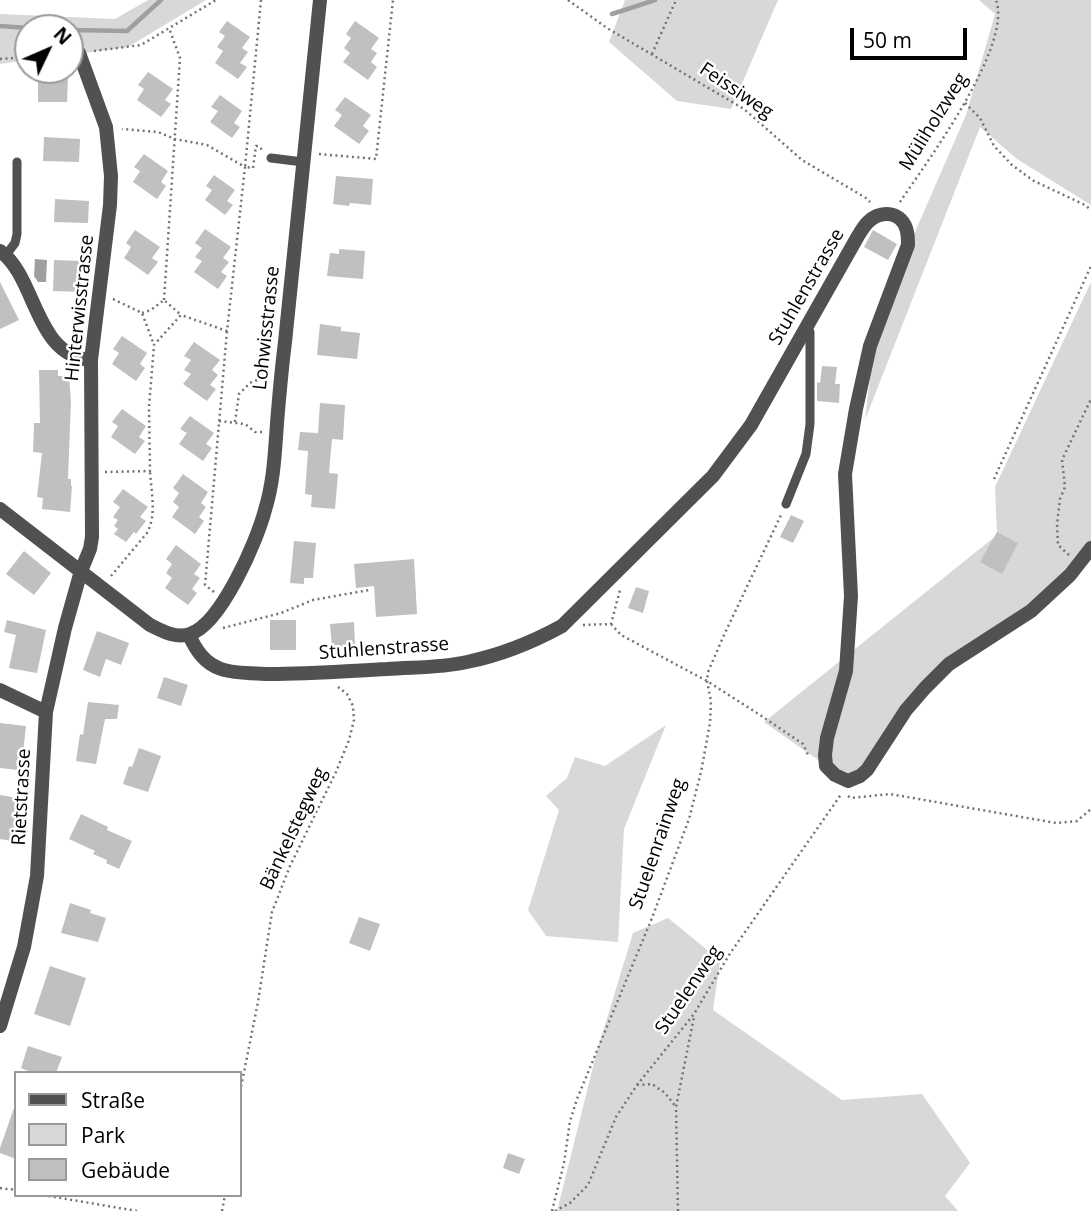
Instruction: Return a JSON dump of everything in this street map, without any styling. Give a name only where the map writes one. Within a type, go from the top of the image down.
[{"type":"street","name":"Lohwisstrasse","points":[[189,635],[212,618],[242,568],[265,512],[273,479],[320,0]]},
{"type":"street","name":"Hinterwisstrasse","points":[[81,571],[92,537],[91,360],[111,185],[106,127],[84,67]]},
{"type":"street","name":"Stuhlenstrasse","points":[[189,635],[201,656],[211,665],[223,670],[252,673],[324,673],[464,663],[508,652],[562,626],[713,476],[751,425],[858,236],[870,220],[887,214]]},
{"type":"street","points":[[887,214],[902,220],[907,230],[908,245],[870,346],[845,474],[851,608],[846,671],[827,738],[824,755],[826,766],[835,775],[848,781],[860,776],[870,766],[905,710],[949,664],[1031,611],[1070,575],[1091,548]]},
{"type":"street","points":[[3,253],[18,271],[53,340],[76,357],[91,360]]},
{"type":"street","points":[[0,509],[150,625],[175,636],[189,635]]},
{"type":"street","name":"Rietstrasse","points":[[0,1026],[24,947],[37,876],[46,712],[81,571]]},
{"type":"street","points":[[0,690],[46,712]]},
{"type":"lane","points":[[271,158],[304,156]]},
{"type":"lane","points":[[3,253],[15,243],[17,234],[16,162]]},
{"type":"lane","points":[[786,504],[806,454],[810,424],[810,332],[806,328]]},
{"type":"path","points":[[84,52],[141,44],[216,0]]},
{"type":"path","points":[[224,599],[205,585],[227,331],[261,0]]},
{"type":"path","points":[[304,156],[315,151],[376,159],[393,0]]},
{"type":"path","name":"Feissiweg","points":[[568,0],[607,28],[744,109],[803,160],[866,198],[887,214]]},
{"type":"path","points":[[652,54],[676,0]]},
{"type":"path","name":"Müliholzweg","points":[[887,214],[979,79],[997,25],[996,0]]},
{"type":"path","points":[[99,293],[142,313],[164,300],[180,58],[169,28]]},
{"type":"path","points":[[965,103],[980,118],[995,146],[1012,164],[1034,181],[1085,205],[1091,211]]},
{"type":"path","points":[[106,127],[159,132],[175,139],[207,145],[245,167],[253,168],[256,146]]},
{"type":"path","points":[[994,479],[1091,266]]},
{"type":"path","points":[[164,300],[181,315],[227,331]]},
{"type":"path","points":[[107,581],[147,533],[153,513],[149,407],[154,345],[142,313]]},
{"type":"path","points":[[154,345],[181,315]]},
{"type":"path","points":[[235,422],[239,394],[257,380]]},
{"type":"path","points":[[1074,559],[1058,545],[1057,524],[1060,499],[1065,486],[1062,460],[1091,399]]},
{"type":"path","points":[[219,421],[246,424],[259,432]]},
{"type":"path","points":[[91,473],[150,471]]},
{"type":"path","name":"Stuelenrainweg","points":[[554,1211],[570,1121],[577,1099],[652,918],[689,819],[710,723],[708,672],[786,504]]},
{"type":"path","points":[[611,624],[625,564]]},
{"type":"path","points":[[203,627],[213,631],[281,613],[313,600],[369,590]]},
{"type":"path","points":[[611,624],[621,635],[707,681],[803,744]]},
{"type":"path","points":[[562,626],[611,624]]},
{"type":"path","name":"Bänkelstegweg","points":[[242,1082],[272,912],[290,866],[337,772],[354,720],[353,706],[347,694],[324,673]]},
{"type":"path","name":"Stuelenweg","points":[[554,1211],[570,1203],[589,1185],[616,1117],[637,1085],[694,1014],[729,955],[842,793],[851,798],[890,794],[1056,823],[1077,821],[1091,809]]},
{"type":"path","points":[[678,1211],[676,1107],[694,1014]]},
{"type":"path","points":[[637,1085],[652,1084],[676,1107]]},
{"type":"path","points":[[55,1197],[137,1211]]},
{"type":"green space","points":[[148,0],[206,0],[128,47],[84,53],[84,18],[115,19]]},
{"type":"green space","points":[[625,0],[778,0],[731,109],[677,101],[609,42]]},
{"type":"green space","points":[[979,0],[1091,0],[1091,205],[1017,159],[980,127],[865,420],[878,312],[966,115],[995,14]]},
{"type":"green space","points":[[0,14],[14,15],[14,62],[0,64]]},
{"type":"green space","points":[[1091,282],[1091,548],[1070,575],[949,664],[882,747],[848,781],[764,722],[997,535],[995,487]]},
{"type":"green space","points":[[666,725],[624,829],[618,942],[546,936],[528,910],[559,810],[546,796],[567,778],[575,757],[605,766]]},
{"type":"green space","points":[[668,918],[720,962],[713,1010],[842,1100],[922,1094],[970,1163],[945,1196],[958,1211],[557,1211],[597,1051],[633,933]]},
{"type":"shaded area","points":[[35,259],[47,260],[46,282],[38,282],[34,276]]},
{"type":"building","points":[[227,21],[250,37],[242,48],[248,52],[240,63],[247,67],[238,79],[215,63],[223,51],[217,47],[225,36],[219,32]]},
{"type":"building","points":[[355,21],[379,38],[371,49],[377,53],[371,62],[377,67],[368,80],[343,62],[350,53],[344,48],[351,38],[346,34]]},
{"type":"building","points":[[148,72],[173,89],[165,100],[171,104],[161,117],[137,100],[144,89],[138,85]]},
{"type":"building","points":[[38,84],[68,84],[67,102],[38,102]]},
{"type":"building","points":[[220,95],[242,111],[234,123],[240,127],[232,138],[210,122],[218,111],[211,107]]},
{"type":"building","points":[[345,97],[371,115],[363,126],[369,131],[359,144],[334,126],[342,115],[335,110]]},
{"type":"building","points":[[44,137],[80,139],[79,162],[43,161]]},
{"type":"building","points":[[144,154],[168,171],[161,182],[166,186],[157,199],[133,182],[140,171],[134,167]]},
{"type":"building","points":[[214,175],[235,190],[227,201],[233,205],[225,215],[205,200],[212,190],[206,186]]},
{"type":"building","points":[[336,176],[373,179],[371,205],[333,204]]},
{"type":"building","points":[[55,199],[89,201],[88,223],[54,222]]},
{"type":"building","points":[[205,229],[231,247],[223,258],[229,262],[221,272],[227,276],[218,289],[194,272],[202,261],[195,257],[202,248],[195,243]]},
{"type":"building","points":[[135,230],[160,247],[152,258],[158,262],[148,275],[124,258],[131,247],[126,243]]},
{"type":"building","points":[[873,230],[897,244],[888,260],[864,247]]},
{"type":"building","points":[[339,249],[365,251],[363,279],[327,276],[330,253],[339,254]]},
{"type":"building","points":[[54,260],[83,261],[82,292],[53,291]]},
{"type":"building","points":[[0,282],[19,320],[0,329]]},
{"type":"building","points":[[320,324],[341,327],[341,331],[360,333],[357,359],[317,355]]},
{"type":"building","points":[[122,336],[147,353],[140,364],[145,368],[136,381],[112,364],[119,353],[113,349]]},
{"type":"building","points":[[194,342],[220,360],[212,370],[218,375],[210,385],[216,389],[207,401],[183,384],[191,374],[184,370],[191,360],[184,356]]},
{"type":"building","points":[[822,366],[837,367],[835,384],[840,384],[839,403],[817,401],[817,382],[820,383]]},
{"type":"building","points":[[39,370],[58,370],[58,376],[69,376],[71,401],[68,479],[71,479],[72,486],[70,512],[42,509],[43,498],[37,497],[42,453],[33,452],[34,423],[40,423]]},
{"type":"building","points":[[320,403],[345,405],[343,440],[332,439],[329,473],[338,474],[335,509],[311,507],[312,495],[305,494],[308,451],[298,450],[300,432],[318,433]]},
{"type":"building","points":[[122,409],[146,426],[139,437],[145,441],[135,454],[111,437],[118,426],[112,422]]},
{"type":"building","points":[[190,416],[214,433],[206,444],[212,448],[203,461],[179,444],[187,433],[180,429]]},
{"type":"building","points":[[183,474],[208,492],[201,503],[206,507],[199,517],[204,521],[195,534],[172,517],[179,507],[173,502],[179,493],[173,488]]},
{"type":"building","points":[[123,489],[148,507],[140,517],[146,521],[126,542],[114,534],[118,529],[114,526],[118,520],[113,517],[120,507],[113,502]]},
{"type":"building","points":[[791,515],[804,521],[793,543],[780,537]]},
{"type":"building","points":[[997,532],[1018,543],[1002,574],[980,562]]},
{"type":"building","points":[[294,541],[316,543],[313,578],[304,578],[304,584],[290,583]]},
{"type":"building","points":[[176,545],[201,564],[194,574],[200,578],[192,589],[197,593],[188,605],[165,588],[172,578],[166,573],[172,564],[166,559]]},
{"type":"building","points":[[24,551],[51,573],[34,595],[6,574]]},
{"type":"building","points":[[414,559],[417,614],[376,617],[374,586],[356,588],[354,564]]},
{"type":"building","points":[[636,587],[649,591],[643,613],[628,608]]},
{"type":"building","points":[[7,620],[46,630],[37,673],[9,668],[16,635],[4,632]]},
{"type":"building","points":[[270,620],[296,620],[296,650],[270,650]]},
{"type":"building","points":[[354,622],[355,646],[332,647],[330,624]]},
{"type":"building","points":[[97,631],[129,643],[121,665],[106,659],[100,677],[83,670]]},
{"type":"building","points":[[164,677],[188,685],[181,706],[157,698]]},
{"type":"building","points":[[88,702],[119,705],[117,719],[105,719],[96,764],[76,761]]},
{"type":"building","points":[[0,723],[26,726],[22,762],[19,762],[18,770],[0,768]]},
{"type":"building","points":[[139,748],[161,756],[148,792],[123,784]]},
{"type":"building","points":[[0,795],[18,798],[12,841],[0,839]]},
{"type":"building","points":[[81,814],[132,841],[119,869],[93,854],[95,851],[69,839]]},
{"type":"building","points":[[70,903],[106,918],[98,942],[61,933]]},
{"type":"building","points":[[359,917],[380,924],[370,951],[349,943]]},
{"type":"building","points":[[50,966],[86,978],[70,1026],[34,1014]]},
{"type":"building","points":[[28,1046],[62,1057],[57,1071],[28,1071],[21,1068]]},
{"type":"building","points":[[14,1108],[14,1158],[0,1153]]},
{"type":"building","points":[[508,1153],[525,1159],[519,1174],[503,1168]]},
{"type":"waterway","points":[[84,30],[127,31],[161,0]]},
{"type":"waterway","points":[[612,14],[655,0]]},
{"type":"waterway","points":[[0,26],[14,27]]}]
